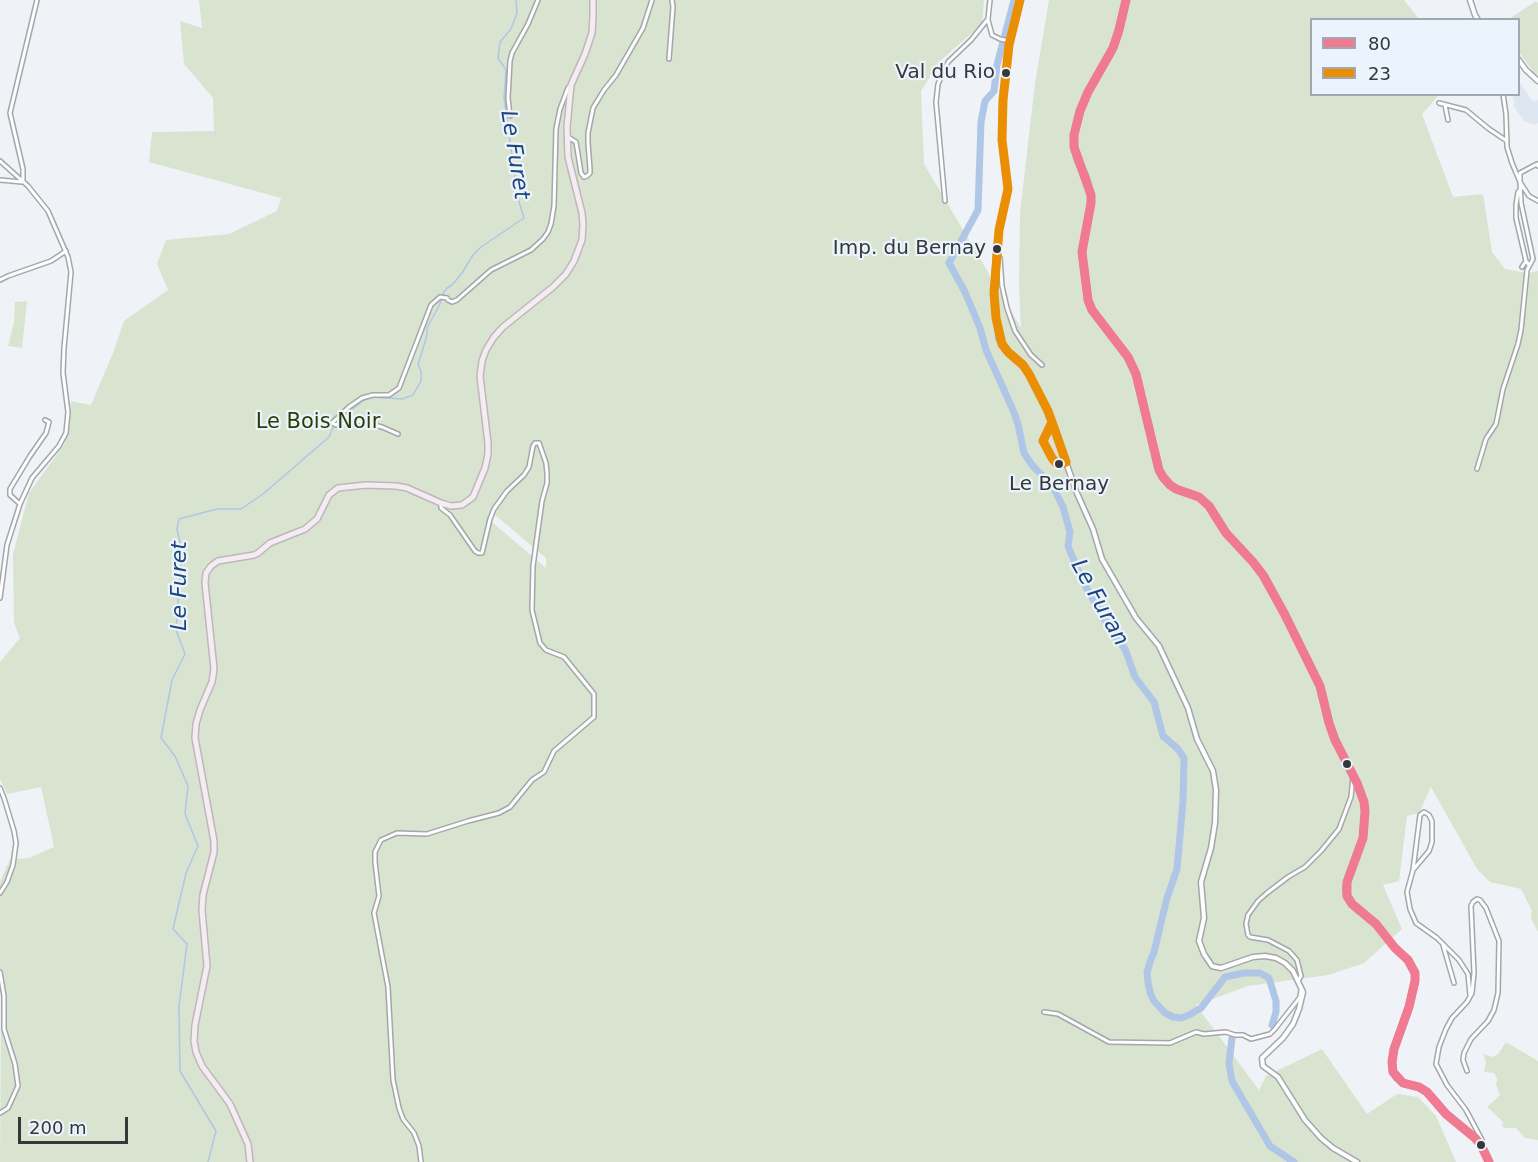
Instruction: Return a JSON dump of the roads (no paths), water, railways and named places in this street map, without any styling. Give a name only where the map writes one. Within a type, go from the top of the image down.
[{"type":"main road","points":[[250,1162],[250,1150],[243,1134],[223,1093],[202,1066],[194,1041],[207,966],[202,895],[214,852],[214,841],[195,738],[196,724],[212,682],[214,669],[206,573],[218,561],[254,555],[270,543],[305,529],[317,519],[329,495],[338,488],[366,485],[396,486],[407,488],[451,506],[466,503],[473,497],[488,454],[487,429],[480,384],[480,368],[486,350],[503,327],[561,279],[580,248],[583,232],[582,213],[568,157],[567,137],[571,85],[589,43],[593,25],[593,0]]},
{"type":"main road","points":[[1126,0],[1113,48],[1084,101],[1074,135],[1074,147],[1085,175],[1091,203],[1082,252],[1088,300],[1092,310],[1128,357],[1136,374],[1159,470],[1163,477],[1176,489],[1199,497],[1209,506],[1226,533],[1263,575],[1320,686],[1335,740],[1354,776],[1364,802],[1363,838],[1347,882],[1347,896],[1352,904],[1376,924],[1408,960],[1415,973],[1409,1007],[1394,1049],[1392,1062],[1394,1072],[1403,1083],[1419,1087],[1427,1092],[1446,1114],[1475,1138],[1489,1162]]},
{"type":"street","points":[[23,182],[23,168],[10,113],[37,0]]},
{"type":"street","points":[[510,116],[508,98],[510,61],[538,0]]},
{"type":"street","points":[[567,137],[576,142],[581,173],[584,177],[588,176],[590,173],[588,133],[593,108],[616,75],[643,28],[652,0]]},
{"type":"street","points":[[669,59],[672,0]]},
{"type":"street","points":[[990,0],[988,19],[992,35],[1009,41]]},
{"type":"street","points":[[1020,0],[1009,41],[1003,100],[1002,129],[1008,189],[996,255],[994,293],[999,339],[1008,352],[1023,365],[1035,386],[1052,422],[1076,490],[1093,529],[1102,559],[1136,618],[1159,646],[1188,708],[1197,739],[1213,771],[1216,790],[1215,823],[1201,890],[1203,918],[1199,941],[1204,954],[1212,966],[1221,968],[1253,957],[1264,956],[1276,958],[1293,971],[1302,988],[1303,996],[1293,1024],[1283,1038],[1262,1058],[1263,1066],[1278,1077],[1305,1120],[1321,1138],[1357,1162]]},
{"type":"street","points":[[1470,0],[1477,18]]},
{"type":"street","points":[[945,201],[936,102],[938,84],[948,62],[971,40],[988,19]]},
{"type":"street","points":[[1520,62],[1538,81]]},
{"type":"street","points":[[398,434],[382,427],[353,420],[334,424],[349,407],[362,398],[389,395],[401,386],[431,305],[441,297],[452,302],[457,300],[491,270],[531,249],[548,232],[554,206],[556,129],[564,95],[571,85]]},
{"type":"street","points":[[1503,96],[1507,141],[1512,163],[1529,196],[1538,201]]},
{"type":"street","points":[[1439,103],[1466,110],[1507,141]]},
{"type":"street","points":[[1445,105],[1448,120]]},
{"type":"street","points":[[0,161],[23,182],[48,211],[66,251],[71,272],[63,373],[68,412],[66,433],[59,446],[32,478],[20,504],[7,545],[0,598]]},
{"type":"street","points":[[1477,469],[1486,439],[1496,424],[1503,389],[1518,344],[1527,270],[1533,259],[1521,203],[1520,173],[1537,164],[1538,166]]},
{"type":"street","points":[[0,180],[23,182]]},
{"type":"street","points":[[1521,189],[1518,192],[1516,218],[1526,261],[1530,265]]},
{"type":"street","points":[[0,280],[51,261],[66,251]]},
{"type":"street","points":[[996,255],[1000,258],[1002,286],[1015,331],[1030,355],[1042,365]]},
{"type":"street","points":[[1522,267],[1526,261]]},
{"type":"street","points":[[20,504],[10,495],[10,489],[46,433],[50,422],[45,420]]},
{"type":"street","points":[[422,1162],[414,1133],[403,1119],[399,1108],[393,1080],[388,987],[374,913],[380,896],[375,852],[381,840],[397,833],[427,834],[468,820],[499,813],[510,807],[532,780],[544,772],[554,751],[594,717],[594,694],[564,657],[546,650],[540,643],[532,610],[533,566],[548,473],[538,443],[533,446],[529,468],[524,476],[507,491],[494,509],[482,553],[475,551],[450,515],[441,508],[441,503]]},
{"type":"street","points":[[1298,981],[1301,976],[1297,960],[1289,951],[1268,940],[1248,935],[1246,924],[1248,915],[1267,893],[1305,867],[1339,829],[1351,797],[1354,776]]},
{"type":"street","points":[[0,788],[16,843],[13,865],[0,893]]},
{"type":"street","points":[[1413,870],[1429,851],[1432,842],[1432,821],[1424,812],[1420,815],[1413,870],[1407,892],[1410,909],[1416,923],[1459,960],[1468,974],[1470,997]]},
{"type":"street","points":[[1467,1071],[1462,1060],[1467,1045],[1488,1021],[1494,1010],[1498,993],[1499,938],[1486,908],[1477,899],[1472,906],[1474,984],[1470,997],[1446,1029],[1436,1064],[1442,1077],[1466,1110],[1482,1140],[1481,1145]]},
{"type":"street","points":[[1442,944],[1454,983]]},
{"type":"street","points":[[0,972],[4,996],[4,1029],[15,1064],[18,1086],[8,1108],[0,1113]]},
{"type":"street","points":[[1044,1012],[1058,1014],[1109,1042],[1170,1043],[1196,1032],[1204,1034],[1226,1032],[1251,1039],[1270,1034],[1297,1001],[1302,988]]},
{"type":"waterway","name":"Le Furet","points":[[208,1162],[216,1131],[180,1071],[179,1006],[187,944],[173,929],[186,873],[198,846],[185,814],[188,786],[175,756],[161,738],[172,680],[185,654],[176,630],[182,551],[177,529],[179,519],[217,509],[241,509],[263,494],[329,437],[335,423],[364,400],[372,397],[402,399],[413,395],[421,381],[421,371],[418,365],[427,328],[440,304],[442,295],[481,247],[524,218],[518,198],[504,98],[506,70],[498,58],[500,42],[511,29],[517,13],[516,0]]},
{"type":"waterway","name":"Le Furan","points":[[1014,0],[997,65],[994,91],[985,101],[981,122],[978,210],[949,263],[965,292],[980,328],[986,350],[1013,410],[1024,453],[1053,487],[1063,507],[1070,532],[1068,546],[1082,580],[1113,634],[1125,649],[1135,677],[1154,702],[1163,736],[1178,749],[1184,758],[1177,869],[1147,972],[1151,995],[1165,1013],[1181,1018],[1201,1008],[1225,977],[1244,973],[1260,973],[1269,978],[1276,1001],[1276,1012],[1272,1025]]},
{"type":"waterway","name":"Le Furan","points":[[1232,1038],[1229,1063],[1232,1081],[1270,1146],[1294,1162]]},
{"type":"place","name":"Val du Rio","points":[[1006,73]]},
{"type":"place","name":"Imp. du Bernay","points":[[997,249]]},
{"type":"place","name":"Le Bernay","points":[[1059,464]]},
{"type":"park label","name":"Le Bois Noir","points":[[318,423]]}]
